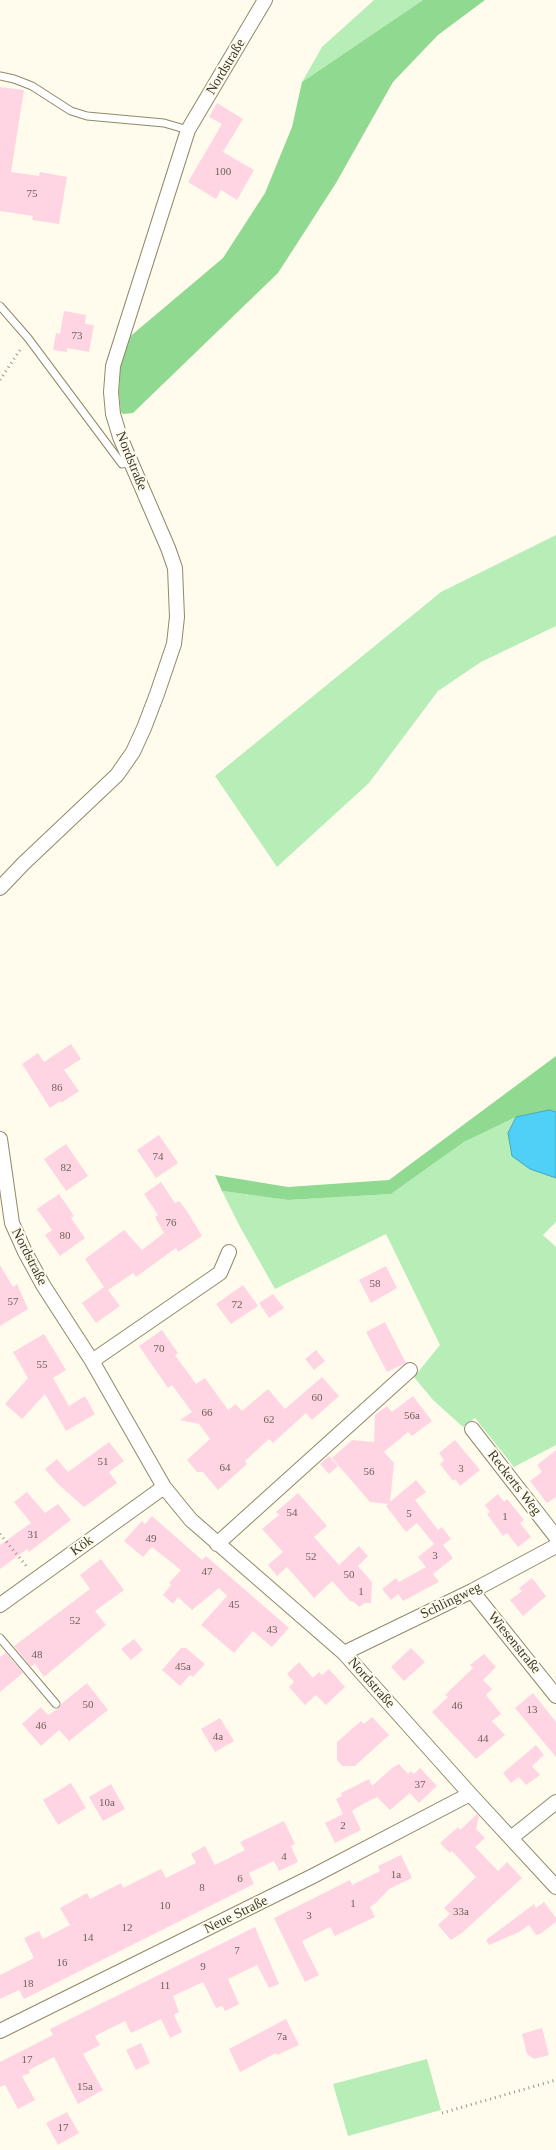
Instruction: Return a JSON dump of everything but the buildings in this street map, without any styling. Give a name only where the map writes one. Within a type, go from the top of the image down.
[{"type":"street","name":"Nordstraße","points":[[0,888],[117,775],[133,752],[144,728],[158,694],[174,644],[177,617],[175,568],[130,462],[113,414],[111,392],[113,366],[188,130],[265,0]]},
{"type":"street","name":"Nordstraße","points":[[0,1139],[4,1202],[25,1252],[43,1285],[92,1361],[164,1487],[190,1520],[344,1653],[556,1887]]},
{"type":"street","points":[[92,1361],[220,1273],[229,1252]]},
{"type":"street","points":[[217,1544],[410,1370]]},
{"type":"street","name":"Reckerts Weg","points":[[472,1430],[556,1537]]},
{"type":"street","name":"Kök","points":[[0,1604],[164,1487]]},
{"type":"street","name":"Schlingweg","points":[[344,1653],[472,1591],[556,1546]]},
{"type":"street","name":"Wiesenstraße","points":[[472,1591],[556,1696]]},
{"type":"street","name":"Neue Straße","points":[[0,2031],[314,1876],[470,1794]]},
{"type":"street","points":[[511,1838],[556,1802]]},
{"type":"lane","points":[[0,76],[32,86],[71,111],[87,116],[164,122],[188,130]]},
{"type":"lane","points":[[0,306],[28,338],[122,464],[130,462]]},
{"type":"lane","points":[[0,1638],[56,1704]]},
{"type":"path","points":[[0,380],[28,338]]},
{"type":"path","points":[[0,1534],[36,1578]]},
{"type":"path","points":[[442,2113],[556,2080]]},
{"type":"green space","points":[[374,0],[423,0],[302,82],[322,47]]},
{"type":"green space","points":[[423,0],[485,0],[438,35],[393,82],[336,183],[278,273],[133,413],[123,414],[121,412],[119,393],[120,368],[127,339],[223,258],[265,193],[292,127],[302,82]]},
{"type":"green space","points":[[556,535],[556,626],[481,662],[438,691],[369,783],[277,867],[215,776],[441,592]]},
{"type":"green space","points":[[556,1056],[556,1112],[549,1110],[516,1117],[464,1142],[391,1194],[288,1200],[222,1191],[215,1175],[288,1187],[389,1180]]},
{"type":"green space","points":[[516,1117],[508,1133],[552,1177],[556,1178],[556,1222],[543,1235],[556,1247],[556,1445],[514,1467],[475,1418],[463,1427],[433,1400],[414,1377],[440,1345],[386,1234],[275,1289],[222,1191],[288,1200],[391,1194],[464,1142]]},
{"type":"green space","points":[[427,2059],[441,2110],[348,2136],[333,2084]]},
{"type":"water","points":[[549,1110],[556,1112],[556,1178],[530,1169],[512,1156],[508,1133],[516,1117]]}]
